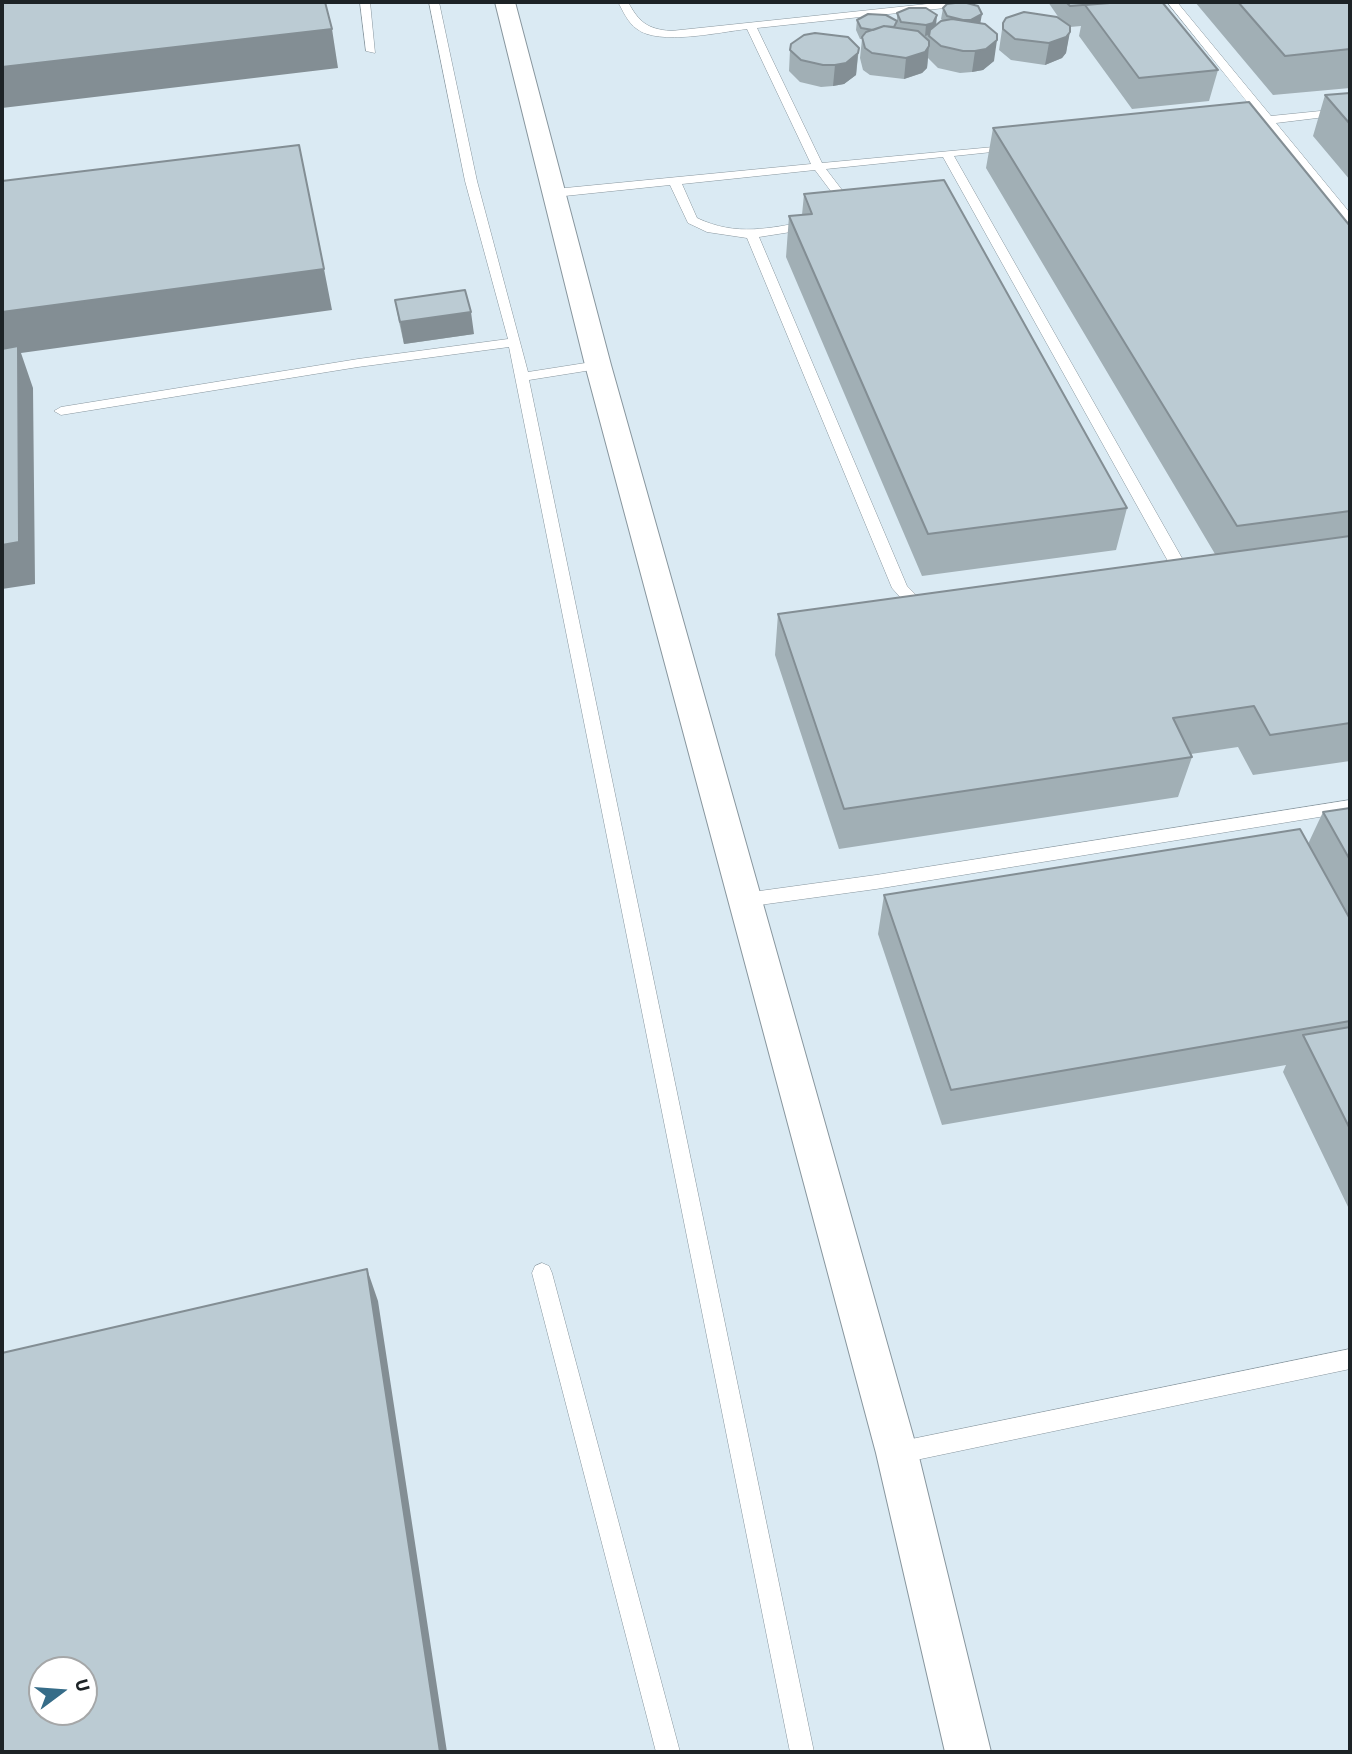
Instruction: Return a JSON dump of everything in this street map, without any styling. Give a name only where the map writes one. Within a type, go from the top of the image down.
[{"type":"street","points":[[505,2],[598,365],[897,1452],[968,1752]]},
{"type":"lane","points":[[365,2],[371,51]]},
{"type":"lane","points":[[434,2],[471,181],[515,342],[802,1752]]},
{"type":"lane","points":[[623,2],[636,26],[652,33],[671,34],[973,2]]},
{"type":"lane","points":[[1172,2],[1350,221]]},
{"type":"lane","points":[[674,182],[692,220],[711,229],[752,236],[849,218],[819,167],[751,27]]},
{"type":"lane","points":[[1229,125],[1350,111]]},
{"type":"lane","points":[[555,194],[1027,146]]},
{"type":"lane","points":[[947,154],[1187,581]]},
{"type":"lane","points":[[752,236],[900,588],[913,602],[944,603]]},
{"type":"lane","points":[[61,411],[358,363],[515,342]]},
{"type":"lane","points":[[522,377],[598,365]]},
{"type":"lane","points":[[745,900],[876,883],[1350,806]]},
{"type":"lane","points":[[542,1273],[668,1752]]},
{"type":"lane","points":[[897,1452],[1350,1359]]},
{"type":"building","points":[[2,2],[325,2],[332,29],[2,67]]},
{"type":"building","points":[[963,2],[978,6],[982,14],[971,20],[947,16],[943,8],[947,4]]},
{"type":"building","points":[[1066,2],[1121,2],[1070,6]]},
{"type":"building","points":[[1162,2],[1218,70],[1139,78],[1085,5]]},
{"type":"building","points":[[1238,2],[1350,2],[1350,49],[1285,56]]},
{"type":"building","points":[[909,8],[926,8],[937,15],[933,23],[926,25],[901,22],[897,13]]},
{"type":"building","points":[[1024,12],[1057,17],[1070,26],[1070,32],[1066,37],[1049,43],[1015,39],[1003,29],[1003,23],[1006,18]]},
{"type":"building","points":[[868,14],[886,15],[897,21],[894,27],[884,26],[873,30],[861,28],[857,20]]},
{"type":"building","points":[[952,19],[985,24],[997,34],[997,40],[986,49],[975,51],[941,46],[929,36],[930,30],[941,21]]},
{"type":"building","points":[[884,26],[918,31],[929,41],[929,46],[925,52],[906,58],[872,53],[865,48],[862,37],[866,32]]},
{"type":"building","points":[[815,33],[848,37],[859,48],[858,53],[846,63],[835,65],[801,60],[790,50],[791,44],[804,35]]},
{"type":"building","points":[[1350,93],[1350,124],[1325,95]]},
{"type":"building","points":[[1249,102],[1350,226],[1350,511],[1237,526],[993,128]]},
{"type":"building","points":[[299,145],[324,269],[2,312],[2,181]]},
{"type":"building","points":[[944,180],[1127,508],[928,534],[789,216],[812,214],[804,194]]},
{"type":"building","points":[[465,290],[471,312],[400,322],[395,300]]},
{"type":"building","points":[[18,346],[19,542],[2,545],[2,349]]},
{"type":"building","points":[[1350,536],[1350,723],[1270,735],[1254,706],[1173,718],[1192,757],[844,809],[778,614]]},
{"type":"building","points":[[1350,808],[1350,860],[1323,812]]},
{"type":"building","points":[[1300,829],[1350,919],[1350,1021],[951,1090],[884,895]]},
{"type":"building","points":[[1350,1027],[1350,1129],[1303,1035]]},
{"type":"building","points":[[367,1269],[440,1752],[2,1752],[2,1353]]}]
